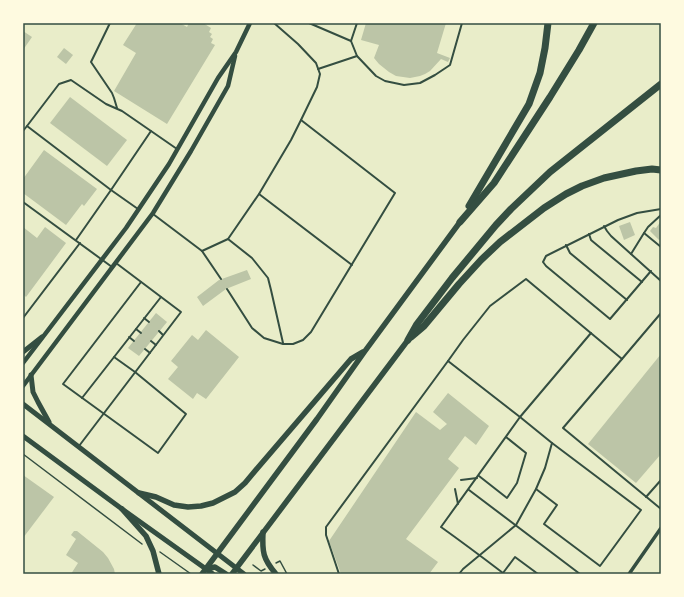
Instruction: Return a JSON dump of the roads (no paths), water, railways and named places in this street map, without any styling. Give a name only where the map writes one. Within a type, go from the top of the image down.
[{"type":"highway","points":[[460,222],[529,104],[540,73],[546,48],[548,23]]},
{"type":"highway","points":[[460,222],[494,183],[550,98],[594,23]]},
{"type":"highway","points":[[408,340],[417,324],[452,278],[511,209],[550,172],[661,84]]},
{"type":"highway","points":[[408,340],[424,326],[480,260],[544,208],[566,194],[604,178],[636,171],[652,169],[661,170]]},
{"type":"main road","points":[[202,574],[460,222]]},
{"type":"main road","points":[[23,352],[42,337]]},
{"type":"main road","points":[[232,574],[408,340]]},
{"type":"main road","points":[[139,493],[156,497],[174,505],[188,507],[213,503],[235,492],[250,477],[351,359],[366,351]]},
{"type":"main road","points":[[31,375],[34,392],[50,425]]},
{"type":"main road","points":[[23,404],[244,574]]},
{"type":"main road","points":[[23,436],[213,574]]},
{"type":"main road","points":[[122,509],[146,536],[153,551],[159,574]]},
{"type":"main road","points":[[263,532],[262,549],[270,566],[276,574]]},
{"type":"main road","points":[[206,569],[215,567],[226,574]]},
{"type":"street","points":[[23,362],[126,228],[169,164],[218,78],[236,52],[250,23]]},
{"type":"street","points":[[23,386],[153,213],[228,86],[236,52]]},
{"type":"street","points":[[629,574],[661,528]]},
{"type":"lane","points":[[110,23],[91,62],[112,93],[118,109]]},
{"type":"lane","points":[[202,251],[228,239],[259,194],[301,120],[317,87],[320,74],[316,63],[298,44],[274,23]]},
{"type":"lane","points":[[309,23],[352,41]]},
{"type":"lane","points":[[357,23],[352,41],[357,56],[376,76],[385,81],[404,85],[420,83],[436,75],[450,65],[462,23]]},
{"type":"lane","points":[[318,70],[357,56]]},
{"type":"lane","points":[[23,131],[59,84],[71,80],[106,104],[118,109],[151,130],[178,149]]},
{"type":"lane","points":[[227,289],[252,328],[264,338],[283,344],[293,344],[303,340],[311,332],[395,194],[301,120]]},
{"type":"lane","points":[[27,126],[138,209]]},
{"type":"lane","points":[[76,240],[151,130]]},
{"type":"lane","points":[[259,194],[352,265]]},
{"type":"lane","points":[[23,202],[112,267]]},
{"type":"lane","points":[[651,271],[610,319],[543,262],[546,256],[604,226],[637,213],[661,209]]},
{"type":"lane","points":[[153,213],[202,251],[221,279]]},
{"type":"lane","points":[[631,254],[648,227],[661,215]]},
{"type":"lane","points":[[604,226],[611,236],[661,281]]},
{"type":"lane","points":[[644,233],[661,247]]},
{"type":"lane","points":[[589,234],[597,245],[642,282]]},
{"type":"lane","points":[[228,239],[252,258],[268,278],[283,344]]},
{"type":"lane","points":[[23,318],[80,243]]},
{"type":"lane","points":[[566,245],[570,253],[627,300]]},
{"type":"lane","points":[[78,447],[182,312],[116,263]]},
{"type":"lane","points":[[339,574],[326,535],[326,527],[463,340],[490,306],[526,279],[622,359]]},
{"type":"lane","points":[[114,357],[135,372],[186,414],[158,453],[63,384],[141,282]]},
{"type":"lane","points":[[82,398],[160,296]]},
{"type":"lane","points":[[661,313],[563,428],[661,509]]},
{"type":"lane","points":[[144,318],[149,322]]},
{"type":"lane","points":[[136,329],[140,333]]},
{"type":"lane","points":[[159,331],[163,335]]},
{"type":"lane","points":[[538,574],[515,557],[503,573],[441,527],[520,417],[590,333]]},
{"type":"lane","points":[[129,337],[134,340]]},
{"type":"lane","points":[[151,341],[156,344]]},
{"type":"lane","points":[[145,349],[150,353]]},
{"type":"lane","points":[[448,361],[552,443],[641,510],[600,566],[544,524],[557,505],[536,489]]},
{"type":"lane","points":[[461,480],[478,477],[507,498],[517,484],[526,453],[506,437]]},
{"type":"lane","points":[[459,574],[462,569],[516,525],[536,489],[545,468],[552,443]]},
{"type":"lane","points":[[646,497],[661,480]]},
{"type":"lane","points":[[455,489],[458,504]]},
{"type":"lane","points":[[469,490],[580,574]]}]
